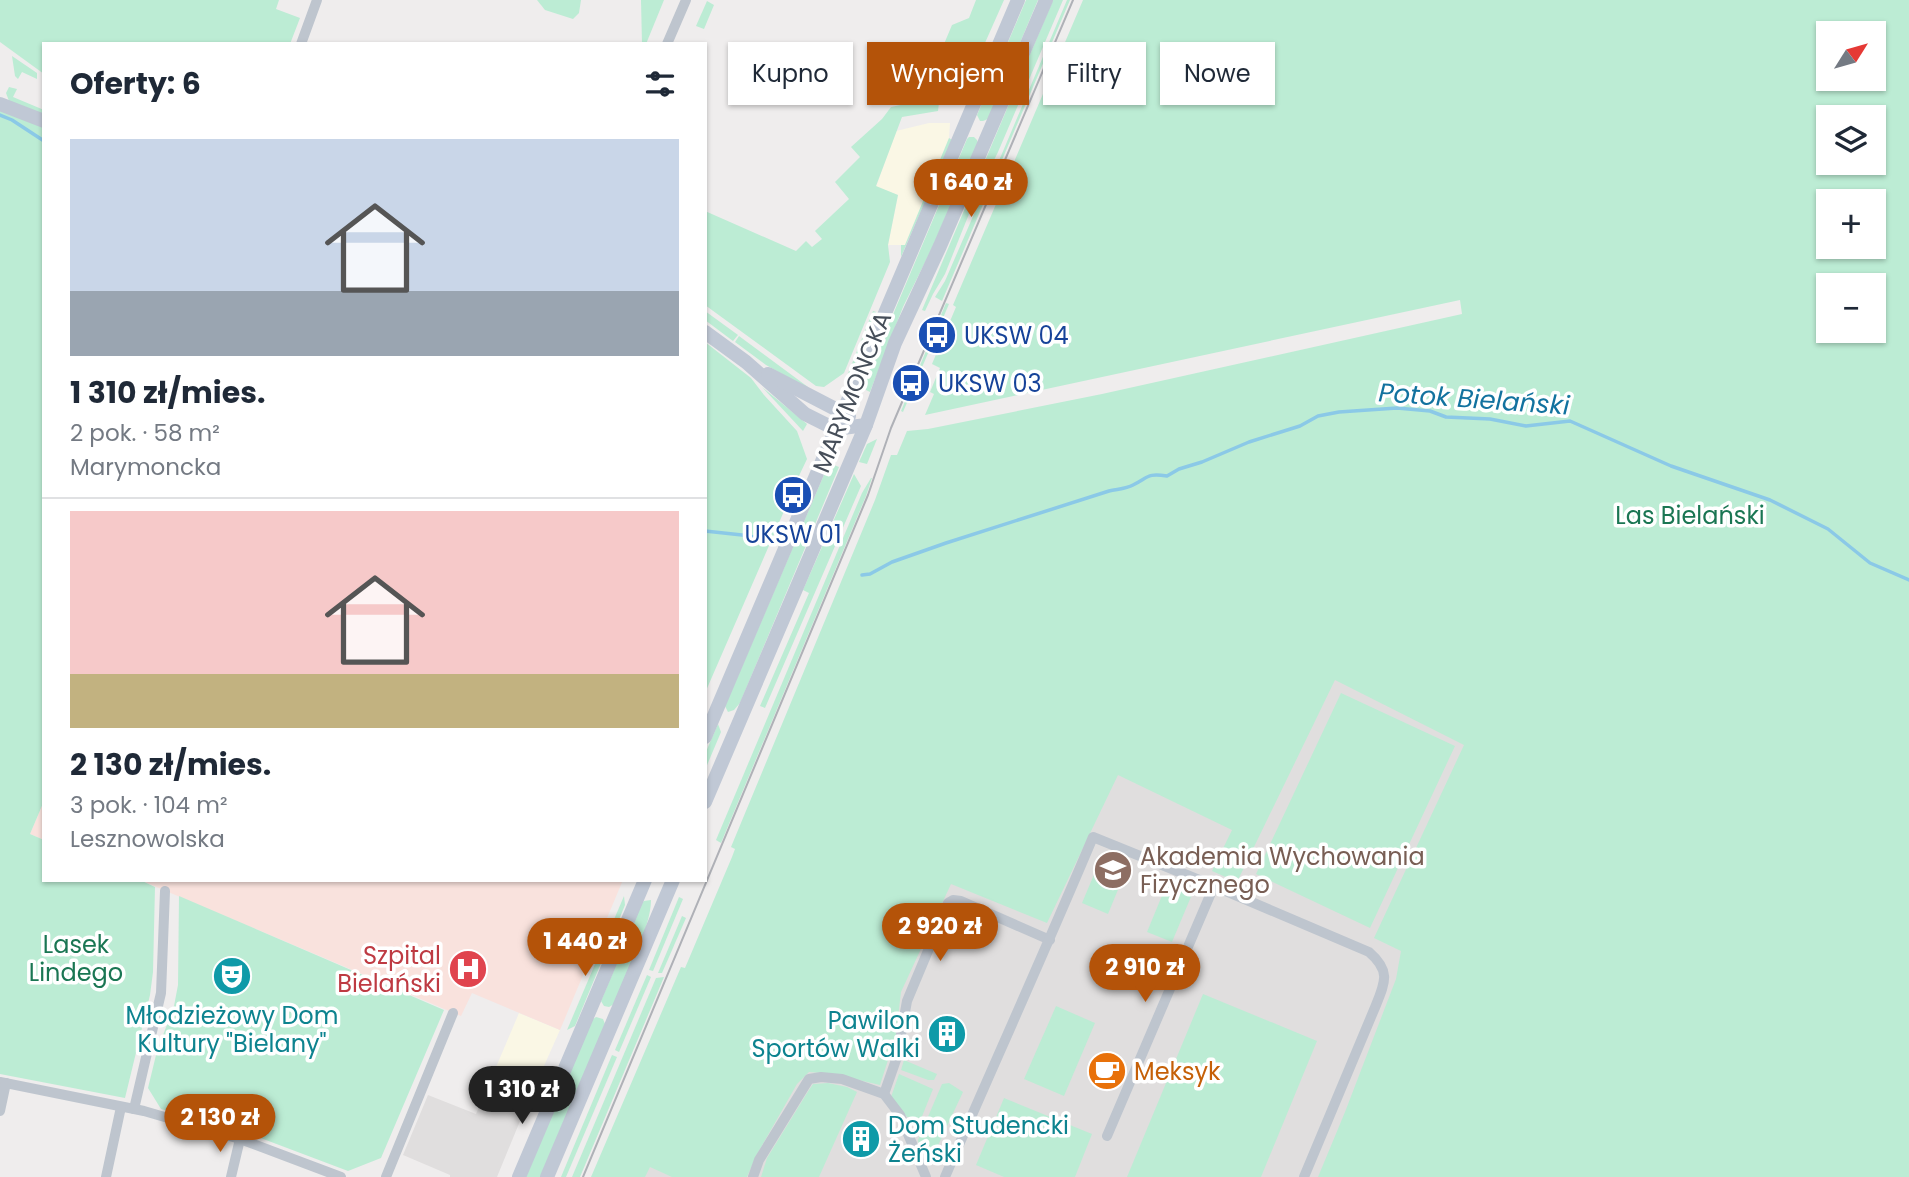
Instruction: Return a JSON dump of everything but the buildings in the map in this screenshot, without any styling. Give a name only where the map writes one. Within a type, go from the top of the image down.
[{"type":"main road","name":"MARYMONCKA","points":[[707,732],[1018,0]]},
{"type":"main road","name":"MARYMONCKA","points":[[707,797],[866,425],[898,334],[940,246],[1046,0]]},
{"type":"main road","points":[[0,104],[42,120]]},
{"type":"main road","points":[[966,123],[989,133]]},
{"type":"main road","points":[[707,333],[746,362],[805,414],[835,429],[866,425]]},
{"type":"main road","points":[[746,362],[866,425]]},
{"type":"main road","points":[[519,1177],[644,882]]},
{"type":"main road","points":[[638,896],[653,896],[670,885]]},
{"type":"main road","points":[[547,1177],[670,885]]},
{"type":"main road","points":[[591,1007],[615,1016]]},
{"type":"street","points":[[302,42],[317,0]]},
{"type":"street","points":[[668,42],[686,0]]},
{"type":"street","points":[[945,1177],[1093,837],[1369,952],[1377,959],[1385,972],[1385,983],[1304,1177]]},
{"type":"street","points":[[1107,1136],[1214,886]]},
{"type":"street","points":[[134,1109],[161,993],[165,891]]},
{"type":"street","points":[[884,1094],[897,1058],[907,1001],[948,903],[953,900],[961,901],[1049,940]]},
{"type":"street","points":[[386,1177],[453,1013]]},
{"type":"street","points":[[753,1177],[759,1160],[809,1079],[821,1077],[842,1079],[884,1094],[900,1115],[926,1177]]},
{"type":"street","points":[[0,1111],[3,1082],[134,1109],[240,1139],[341,1177]]},
{"type":"street","points":[[106,1177],[121,1107]]},
{"type":"street","points":[[231,1177],[240,1139]]},
{"type":"shaded area","points":[[929,123],[950,123],[949,138],[905,245],[888,245],[898,195],[876,187],[896,131]]},
{"type":"shaded area","name":"Akademia Wychowania Fizycznego","points":[[1492,603],[1497,1177],[599,1177],[735,855]]},
{"type":"shaded area","points":[[42,806],[42,839],[30,834]]},
{"type":"shaded area","name":"Szpital Bielański","points":[[145,882],[622,882],[560,1030],[472,993],[461,1016]]},
{"type":"shaded area","points":[[519,1013],[560,1030],[527,1104],[488,1086]]},
{"type":"shaded area","points":[[488,1086],[527,1104],[497,1177],[450,1177],[403,1155],[428,1095],[476,1114]]},
{"type":"green space","points":[[0,0],[279,0],[276,9],[300,18],[291,42],[42,42],[42,73],[0,42]]},
{"type":"green space","points":[[537,0],[581,0],[579,13],[573,19],[545,10]]},
{"type":"green space","points":[[641,0],[664,0],[647,42],[642,42]]},
{"type":"green space","points":[[976,0],[1004,0],[985,42],[945,42],[952,25],[969,18]]},
{"type":"green space","points":[[1026,0],[1038,0],[1020,42],[1008,42]]},
{"type":"green space","points":[[1053,0],[1063,0],[1029,80],[1029,57]]},
{"type":"green space","points":[[1067,0],[1070,0],[1052,42],[1049,42]]},
{"type":"green space","name":"Las Bielański","points":[[1083,0],[1909,0],[1909,1177],[1318,1177],[1396,979],[1401,951],[1374,938],[1464,745],[1335,680],[1237,882],[1212,871],[1232,830],[1118,775],[1047,923],[951,884],[901,992],[896,1035],[880,1085],[833,1074],[809,1072],[797,1084],[747,1177],[672,1177],[650,1167],[645,1177],[591,1177],[681,967],[685,968],[732,857],[735,849],[731,847],[875,500],[891,455],[897,455],[907,431],[1102,394],[1462,314],[1460,300],[925,415],[934,394],[930,392],[940,368],[932,364],[956,307],[953,305],[1043,94],[1043,105],[1146,105],[1146,42],[1065,42]]},
{"type":"green space","points":[[707,1],[714,5],[704,29],[696,26]]},
{"type":"green space","points":[[12,56],[37,73],[37,79],[22,72],[18,79],[15,76]]},
{"type":"green space","points":[[1043,57],[1043,63],[1029,96],[1029,90]]},
{"type":"green space","points":[[9,87],[17,89],[13,97],[42,109],[42,114],[9,101],[6,93]]},
{"type":"green space","points":[[939,105],[938,111],[902,117],[876,186],[898,195],[888,245],[890,262],[844,373],[824,387],[816,386],[707,306],[707,212],[796,251],[806,241],[812,247],[822,239],[815,231],[849,199],[835,182],[860,157],[851,147],[882,119],[891,107]]},
{"type":"green space","points":[[981,105],[994,105],[988,119],[980,121],[977,115]]},
{"type":"green space","points":[[1009,105],[1018,105],[977,194],[945,274],[925,311],[922,310]]},
{"type":"green space","points":[[1023,105],[1025,105],[942,301],[935,297],[945,281]]},
{"type":"green space","name":"Lasek Lindego","points":[[0,110],[42,126],[42,806],[30,834],[42,839],[42,882],[144,882],[155,887],[150,995],[125,1098],[0,1074]]},
{"type":"green space","points":[[969,137],[974,137],[978,143],[903,307],[870,392],[862,388]]},
{"type":"green space","points":[[949,138],[952,140],[901,257],[901,245],[905,245]]},
{"type":"green space","points":[[946,303],[949,304],[903,412],[901,411]]},
{"type":"green space","points":[[873,311],[876,312],[847,382],[845,381]]},
{"type":"green space","points":[[707,312],[738,335],[733,341],[707,322]]},
{"type":"green space","points":[[739,336],[808,387],[766,365],[735,342]]},
{"type":"green space","points":[[707,344],[751,378],[797,431],[807,459],[707,688]]},
{"type":"green space","points":[[762,387],[807,424],[803,431]]},
{"type":"green space","points":[[877,439],[867,464],[859,462],[867,444]]},
{"type":"green space","points":[[829,463],[839,467],[740,703],[728,712],[725,706]]},
{"type":"green space","points":[[854,474],[861,486],[765,708],[760,706],[809,593],[803,590]]},
{"type":"green space","points":[[871,478],[866,496],[721,843],[716,840],[862,493]]},
{"type":"green space","points":[[1341,693],[1455,746],[1370,928],[1256,874]]},
{"type":"green space","points":[[718,724],[721,732],[707,765],[707,749]]},
{"type":"green space","points":[[1103,853],[1129,863],[1108,914],[1082,903]]},
{"type":"green space","points":[[1168,881],[1193,892],[1172,942],[1147,932]]},
{"type":"green space","points":[[179,896],[444,1010],[381,1158],[348,1171],[242,1131],[161,1109],[148,1088],[178,985]]},
{"type":"green space","points":[[624,896],[625,905],[575,1026],[567,1030]]},
{"type":"green space","points":[[679,897],[683,899],[653,971],[649,970]]},
{"type":"green space","points":[[651,900],[647,924],[614,1004],[604,1006],[601,1001],[642,903]]},
{"type":"green space","points":[[682,916],[686,918],[662,973],[658,973]]},
{"type":"green space","points":[[647,975],[651,977],[619,1052],[615,1050]]},
{"type":"green space","points":[[664,977],[580,1177],[572,1177],[656,978]]},
{"type":"green space","points":[[1203,994],[1317,1041],[1261,1177],[1127,1177]]},
{"type":"green space","points":[[1056,1006],[1095,1023],[1064,1096],[1024,1079]]},
{"type":"green space","points":[[596,1017],[603,1019],[604,1027],[540,1177],[526,1177],[592,1020]]},
{"type":"green space","points":[[612,1055],[617,1057],[566,1177],[561,1177]]},
{"type":"green space","points":[[904,1060],[937,1074],[934,1080],[901,1070]]},
{"type":"green space","points":[[899,1074],[933,1089],[921,1119],[907,1117],[891,1097]]},
{"type":"green space","points":[[828,1083],[857,1092],[819,1177],[761,1177],[767,1158],[813,1084]]},
{"type":"green space","points":[[949,1083],[963,1092],[934,1154],[930,1155],[922,1149],[918,1140],[942,1084]]},
{"type":"green space","points":[[1004,1098],[1092,1134],[1075,1177],[1004,1177],[976,1165]]},
{"type":"waterway","name":"Potok Bielański","points":[[0,115],[42,140]]},
{"type":"waterway","name":"Potok Bielański","points":[[862,575],[946,543],[1127,487],[1148,476],[1167,476],[1249,442],[1300,426],[1318,416],[1397,408],[1430,411],[1446,417],[1490,419],[1526,426],[1570,421],[1671,466],[1770,500],[1828,529],[1870,563],[1909,580]]},
{"type":"waterway","name":"Potok Bielański","points":[[707,531],[767,539]]},
{"type":"tram line","points":[[707,880],[868,495],[891,428],[1073,0]]},
{"type":"tram line","points":[[583,1177],[706,882]]},
{"type":"place","name":"UKSW 04","points":[[937,335]]},
{"type":"place","name":"UKSW 03","points":[[911,383]]},
{"type":"place","name":"UKSW 01","points":[[793,495]]},
{"type":"place","name":"Akademia Wychowania Fizycznego","points":[[1113,870]]},
{"type":"place","name":"Szpital Bielański","points":[[468,969]]},
{"type":"place","name":"Młodzieżowy Dom Kultury \"Bielany\"","points":[[232,976]]},
{"type":"place","name":"Pawilon Sportów Walki","points":[[947,1034]]},
{"type":"place","name":"Meksyk","points":[[1107,1071]]},
{"type":"place","name":"Dom Studencki Żeński","points":[[861,1139]]}]
